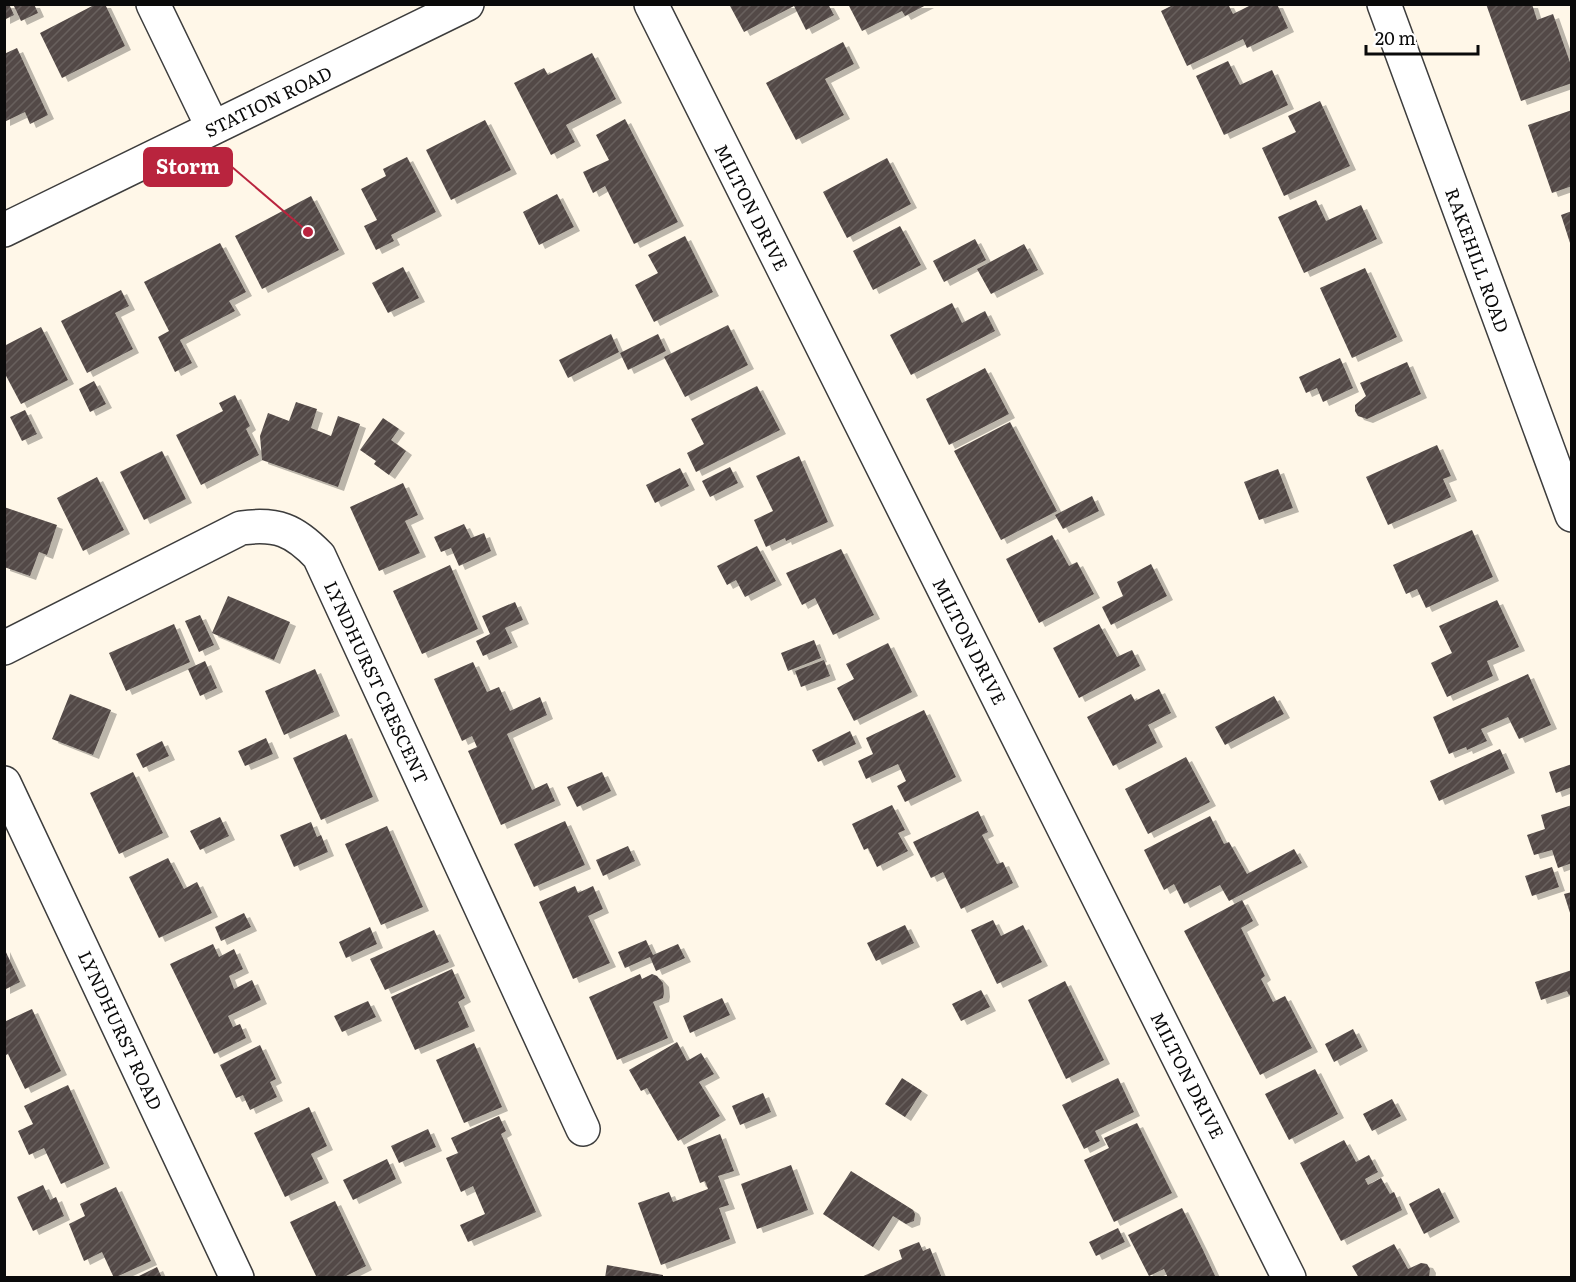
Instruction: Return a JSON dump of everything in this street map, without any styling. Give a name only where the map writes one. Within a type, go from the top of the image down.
[{"type":"street","points":[[153,4],[213,128]]},
{"type":"street","name":"STATION ROAD","points":[[4,230],[467,4]]},
{"type":"street","name":"MILTON DRIVE","points":[[651,4],[1289,1278]]},
{"type":"street","name":"RAKEHILL ROAD","points":[[1384,4],[1572,515]]},
{"type":"street","name":"LYNDHURST CRESCENT","points":[[4,648],[241,528],[263,525],[284,529],[303,540],[319,556],[583,1129]]},
{"type":"street","name":"LYNDHURST ROAD","points":[[4,783],[237,1278]]},
{"type":"building","points":[[4,4],[9,4],[14,15],[4,20]]},
{"type":"building","points":[[13,4],[34,4],[38,13],[21,21]]},
{"type":"building","points":[[96,4],[105,4],[125,46],[62,78],[40,33]]},
{"type":"building","points":[[729,4],[828,4],[834,15],[806,30],[794,6],[744,32]]},
{"type":"building","points":[[848,4],[928,4],[905,16],[902,11],[862,31]]},
{"type":"building","points":[[1175,4],[1228,4],[1233,14],[1253,4],[1277,4],[1288,28],[1247,48],[1243,39],[1187,66],[1161,11]]},
{"type":"building","points":[[1486,4],[1532,4],[1537,20],[1553,14],[1572,68],[1572,83],[1521,101]]},
{"type":"building","points":[[843,42],[854,64],[825,79],[844,115],[796,140],[766,83]]},
{"type":"building","points":[[17,48],[48,115],[30,124],[25,112],[4,122],[4,54]]},
{"type":"building","points":[[592,53],[616,99],[566,125],[575,142],[551,155],[514,83],[544,68],[548,75]]},
{"type":"building","points":[[1228,61],[1240,85],[1272,70],[1288,105],[1224,135],[1196,76]]},
{"type":"building","points":[[1320,101],[1350,166],[1284,196],[1262,148],[1296,132],[1288,116]]},
{"type":"building","points":[[1572,110],[1572,186],[1552,193],[1528,125]]},
{"type":"building","points":[[625,119],[678,222],[634,244],[605,186],[593,193],[583,172],[609,160],[596,135]]},
{"type":"building","points":[[485,120],[511,170],[451,200],[426,150]]},
{"type":"building","points":[[407,157],[436,212],[391,235],[394,241],[376,250],[364,226],[377,220],[361,189],[386,176],[383,169]]},
{"type":"building","points":[[887,158],[911,204],[847,238],[823,192]]},
{"type":"building","points":[[557,194],[574,227],[539,245],[523,212]]},
{"type":"building","points":[[311,196],[339,250],[262,289],[235,236]]},
{"type":"building","points":[[1316,200],[1326,221],[1361,205],[1377,239],[1304,273],[1278,217]]},
{"type":"building","points":[[1572,211],[1572,246],[1571,246],[1561,215]]},
{"type":"building","points":[[900,226],[921,265],[873,290],[853,251]]},
{"type":"building","points":[[685,236],[713,292],[654,322],[635,285],[658,273],[648,255]]},
{"type":"building","points":[[975,239],[986,260],[944,282],[933,261]]},
{"type":"building","points":[[220,243],[246,292],[229,301],[235,311],[180,340],[192,363],[175,372],[158,337],[169,331],[144,282]]},
{"type":"building","points":[[1024,244],[1038,270],[991,294],[977,269]]},
{"type":"building","points":[[403,267],[419,298],[388,313],[372,283]]},
{"type":"building","points":[[1365,268],[1397,337],[1352,358],[1320,288]]},
{"type":"building","points":[[121,290],[129,306],[115,313],[133,349],[87,373],[61,321]]},
{"type":"building","points":[[952,303],[962,323],[985,311],[995,331],[911,375],[890,335]]},
{"type":"building","points":[[728,325],[748,365],[685,397],[664,357]]},
{"type":"building","points":[[41,327],[68,380],[21,404],[4,372],[4,346]]},
{"type":"building","points":[[611,334],[619,352],[568,378],[559,360]]},
{"type":"building","points":[[658,334],[666,351],[628,370],[620,353]]},
{"type":"building","points":[[1340,358],[1353,388],[1323,402],[1317,388],[1306,393],[1299,377]]},
{"type":"building","points":[[1407,362],[1421,394],[1367,419],[1358,416],[1355,405],[1366,396],[1360,383]]},
{"type":"building","points":[[985,368],[1009,414],[949,445],[926,399]]},
{"type":"building","points":[[94,381],[106,404],[90,412],[79,389]]},
{"type":"building","points":[[757,386],[780,430],[696,472],[687,453],[704,444],[691,419]]},
{"type":"building","points":[[235,395],[250,426],[246,429],[259,455],[201,485],[176,435],[223,411],[219,403]]},
{"type":"building","points":[[296,402],[317,409],[311,428],[331,436],[338,416],[360,424],[338,487],[262,460],[260,436],[268,413],[289,421]]},
{"type":"building","points":[[25,410],[37,434],[22,441],[10,417]]},
{"type":"building","points":[[383,418],[399,429],[391,440],[406,451],[389,475],[374,464],[376,461],[360,450]]},
{"type":"building","points":[[1010,422],[1057,511],[1001,540],[954,451]]},
{"type":"building","points":[[1437,445],[1451,476],[1443,479],[1451,497],[1388,525],[1366,477]]},
{"type":"building","points":[[162,451],[186,499],[144,520],[120,472]]},
{"type":"building","points":[[799,456],[828,522],[786,541],[785,538],[766,547],[754,520],[773,511],[756,476]]},
{"type":"building","points":[[730,467],[738,483],[710,497],[702,481]]},
{"type":"building","points":[[680,468],[689,486],[655,503],[646,485]]},
{"type":"building","points":[[1278,469],[1293,508],[1259,520],[1244,482]]},
{"type":"building","points":[[97,477],[124,530],[83,551],[57,498]]},
{"type":"building","points":[[403,483],[418,515],[405,521],[420,553],[379,571],[350,507]]},
{"type":"building","points":[[1092,496],[1099,511],[1063,529],[1055,515]]},
{"type":"building","points":[[4,507],[57,525],[47,555],[39,552],[30,576],[4,567]]},
{"type":"building","points":[[464,524],[471,538],[484,533],[491,551],[459,566],[451,548],[441,552],[434,537]]},
{"type":"building","points":[[1472,530],[1493,577],[1426,608],[1417,589],[1406,594],[1393,565]]},
{"type":"building","points":[[1052,535],[1069,566],[1077,562],[1094,594],[1039,623],[1006,559]]},
{"type":"building","points":[[757,546],[776,581],[745,597],[736,580],[727,585],[717,566]]},
{"type":"building","points":[[841,549],[874,615],[833,635],[815,598],[802,605],[786,573]]},
{"type":"building","points":[[1151,564],[1167,596],[1111,625],[1102,607],[1123,596],[1117,582]]},
{"type":"building","points":[[450,565],[478,629],[422,654],[393,591]]},
{"type":"building","points":[[228,596],[290,622],[274,660],[212,633]]},
{"type":"building","points":[[1497,600],[1519,647],[1487,661],[1493,676],[1447,697],[1431,663],[1452,653],[1439,626]]},
{"type":"building","points":[[515,602],[523,620],[505,628],[512,643],[483,656],[476,641],[490,634],[482,616]]},
{"type":"building","points":[[200,615],[214,645],[199,652],[185,621]]},
{"type":"building","points":[[174,624],[190,662],[126,691],[109,653]]},
{"type":"building","points":[[1099,624],[1117,657],[1132,650],[1140,666],[1079,698],[1053,648]]},
{"type":"building","points":[[814,640],[821,658],[788,671],[781,653]]},
{"type":"building","points":[[888,643],[912,692],[854,721],[837,688],[854,679],[846,664]]},
{"type":"building","points":[[824,660],[830,676],[801,687],[795,671]]},
{"type":"building","points":[[205,661],[217,688],[200,696],[188,669]]},
{"type":"building","points":[[473,662],[487,692],[499,687],[510,711],[540,697],[547,715],[507,734],[532,790],[547,783],[555,801],[501,825],[468,751],[477,747],[472,736],[462,741],[434,679]]},
{"type":"building","points":[[315,669],[334,712],[284,735],[265,691]]},
{"type":"building","points":[[1528,674],[1551,725],[1519,739],[1508,717],[1481,729],[1487,741],[1467,750],[1466,747],[1449,754],[1433,717]]},
{"type":"building","points":[[1159,689],[1171,713],[1148,725],[1157,743],[1113,766],[1087,717],[1131,694],[1135,701]]},
{"type":"building","points":[[70,694],[111,710],[93,755],[52,739]]},
{"type":"building","points":[[1274,696],[1284,714],[1225,745],[1215,727]]},
{"type":"building","points":[[924,710],[956,777],[905,802],[897,786],[906,781],[898,764],[866,779],[858,761],[873,754],[866,738]]},
{"type":"building","points":[[850,731],[856,744],[818,762],[812,750]]},
{"type":"building","points":[[346,734],[373,797],[321,820],[293,758]]},
{"type":"building","points":[[266,738],[273,754],[245,766],[238,751]]},
{"type":"building","points":[[162,741],[169,756],[143,768],[136,754]]},
{"type":"building","points":[[1500,749],[1509,769],[1439,801],[1430,781]]},
{"type":"building","points":[[1186,757],[1210,802],[1148,834],[1125,789]]},
{"type":"building","points":[[1572,764],[1572,787],[1556,793],[1549,772]]},
{"type":"building","points":[[133,772],[163,833],[119,854],[90,793]]},
{"type":"building","points":[[602,772],[611,791],[577,807],[567,787]]},
{"type":"building","points":[[892,805],[905,830],[898,833],[908,851],[877,867],[868,848],[864,850],[852,824]]},
{"type":"building","points":[[1572,805],[1572,863],[1558,868],[1552,850],[1534,855],[1527,835],[1545,829],[1541,815]]},
{"type":"building","points":[[978,811],[988,832],[982,835],[997,864],[1003,862],[1013,883],[961,909],[943,872],[931,878],[913,842]]},
{"type":"building","points":[[1210,816],[1224,844],[1229,842],[1247,874],[1294,849],[1302,863],[1229,901],[1220,885],[1184,904],[1174,884],[1164,890],[1144,850]]},
{"type":"building","points":[[220,817],[229,836],[200,850],[190,831]]},
{"type":"building","points":[[565,821],[585,865],[534,887],[514,844]]},
{"type":"building","points":[[311,822],[317,837],[321,835],[328,852],[294,867],[280,835]]},
{"type":"building","points":[[387,826],[423,907],[381,925],[345,844]]},
{"type":"building","points":[[628,846],[635,861],[603,876],[596,860]]},
{"type":"building","points":[[168,858],[184,889],[197,882],[212,913],[159,938],[129,877]]},
{"type":"building","points":[[1552,867],[1559,887],[1532,896],[1525,876]]},
{"type":"building","points":[[575,886],[578,893],[593,886],[603,909],[588,916],[610,963],[573,979],[539,902]]},
{"type":"building","points":[[1572,892],[1572,916],[1571,916],[1564,894]]},
{"type":"building","points":[[1242,900],[1253,921],[1241,928],[1265,976],[1261,979],[1273,1002],[1285,996],[1312,1048],[1260,1075],[1184,931]]},
{"type":"building","points":[[244,913],[251,927],[221,941],[215,927]]},
{"type":"building","points":[[993,920],[1001,936],[1023,925],[1042,962],[997,984],[971,930]]},
{"type":"building","points":[[905,925],[914,943],[876,961],[867,943]]},
{"type":"building","points":[[370,927],[377,944],[346,958],[339,942]]},
{"type":"building","points":[[434,930],[449,962],[385,990],[370,959]]},
{"type":"building","points":[[646,940],[653,955],[678,944],[685,958],[656,971],[650,957],[625,968],[618,952]]},
{"type":"building","points":[[213,944],[219,957],[234,949],[243,969],[229,976],[234,989],[252,980],[261,1000],[228,1016],[233,1027],[240,1024],[246,1038],[214,1054],[170,964]]},
{"type":"building","points":[[4,948],[20,982],[4,990]]},
{"type":"building","points":[[452,969],[465,998],[458,1002],[469,1027],[415,1050],[391,997]]},
{"type":"building","points":[[1572,970],[1572,994],[1569,995],[1567,991],[1541,1000],[1535,982]]},
{"type":"building","points":[[640,974],[642,979],[652,974],[663,983],[663,998],[653,1002],[668,1038],[617,1060],[589,997]]},
{"type":"building","points":[[1065,981],[1104,1060],[1066,1079],[1028,1000]]},
{"type":"building","points":[[981,990],[990,1007],[961,1021],[952,1004]]},
{"type":"building","points":[[722,998],[730,1015],[690,1033],[683,1016]]},
{"type":"building","points":[[368,1001],[376,1017],[342,1032],[334,1016]]},
{"type":"building","points":[[32,1009],[61,1071],[25,1089],[8,1054],[4,1056],[4,1022]]},
{"type":"building","points":[[1353,1029],[1362,1047],[1334,1062],[1325,1044]]},
{"type":"building","points":[[677,1042],[687,1061],[701,1053],[714,1074],[699,1082],[720,1116],[678,1141],[647,1088],[641,1091],[629,1070]]},
{"type":"building","points":[[474,1043],[502,1107],[464,1123],[436,1060]]},
{"type":"building","points":[[260,1045],[276,1079],[270,1082],[277,1097],[250,1110],[243,1095],[236,1098],[220,1065]]},
{"type":"building","points":[[1315,1069],[1338,1114],[1289,1140],[1265,1094]]},
{"type":"building","points":[[902,1078],[922,1091],[905,1117],[885,1104]]},
{"type":"building","points":[[1118,1078],[1134,1112],[1095,1131],[1100,1141],[1084,1149],[1062,1105]]},
{"type":"building","points":[[68,1085],[104,1164],[61,1184],[44,1148],[29,1155],[18,1131],[33,1124],[24,1106]]},
{"type":"building","points":[[763,1093],[771,1112],[740,1125],[732,1106]]},
{"type":"building","points":[[1392,1099],[1401,1116],[1372,1131],[1363,1114]]},
{"type":"building","points":[[309,1107],[327,1146],[311,1154],[323,1179],[285,1197],[254,1133]]},
{"type":"building","points":[[499,1116],[506,1131],[501,1134],[536,1212],[468,1242],[460,1225],[485,1214],[473,1186],[461,1192],[446,1158],[458,1153],[451,1138]]},
{"type":"building","points":[[1137,1123],[1172,1193],[1114,1222],[1084,1160],[1109,1148],[1104,1138]]},
{"type":"building","points":[[428,1129],[436,1147],[399,1163],[391,1146]]},
{"type":"building","points":[[720,1134],[734,1171],[718,1176],[729,1205],[719,1208],[730,1239],[661,1265],[638,1203],[669,1192],[673,1202],[708,1189],[705,1181],[700,1183],[687,1147]]},
{"type":"building","points":[[1344,1140],[1356,1162],[1369,1155],[1378,1172],[1365,1179],[1368,1185],[1381,1178],[1390,1194],[1394,1192],[1402,1210],[1341,1241],[1300,1163]]},
{"type":"building","points":[[387,1159],[396,1179],[353,1200],[343,1180]]},
{"type":"building","points":[[791,1165],[808,1210],[757,1229],[741,1184]]},
{"type":"building","points":[[851,1171],[913,1210],[914,1221],[906,1224],[893,1216],[873,1247],[823,1214]]},
{"type":"building","points":[[43,1185],[50,1200],[56,1197],[64,1216],[33,1231],[17,1197]]},
{"type":"building","points":[[116,1187],[151,1261],[114,1278],[102,1252],[84,1261],[69,1224],[85,1216],[80,1204]]},
{"type":"building","points":[[1439,1188],[1454,1218],[1424,1234],[1409,1204]]},
{"type":"building","points":[[335,1201],[366,1266],[342,1278],[317,1278],[290,1222]]},
{"type":"building","points":[[1182,1208],[1216,1278],[1168,1278],[1164,1269],[1149,1276],[1128,1235]]},
{"type":"building","points":[[1118,1228],[1125,1242],[1096,1256],[1089,1242]]},
{"type":"building","points":[[919,1242],[923,1251],[930,1248],[942,1278],[859,1278],[902,1259],[899,1250]]},
{"type":"building","points":[[1394,1244],[1408,1269],[1421,1263],[1427,1264],[1430,1269],[1429,1277],[1359,1278],[1352,1266]]},
{"type":"building","points":[[607,1265],[663,1275],[663,1278],[605,1278]]},
{"type":"building","points":[[157,1267],[162,1278],[135,1278]]},
{"type":"place","name":"Storm","points":[[308,232]]}]
